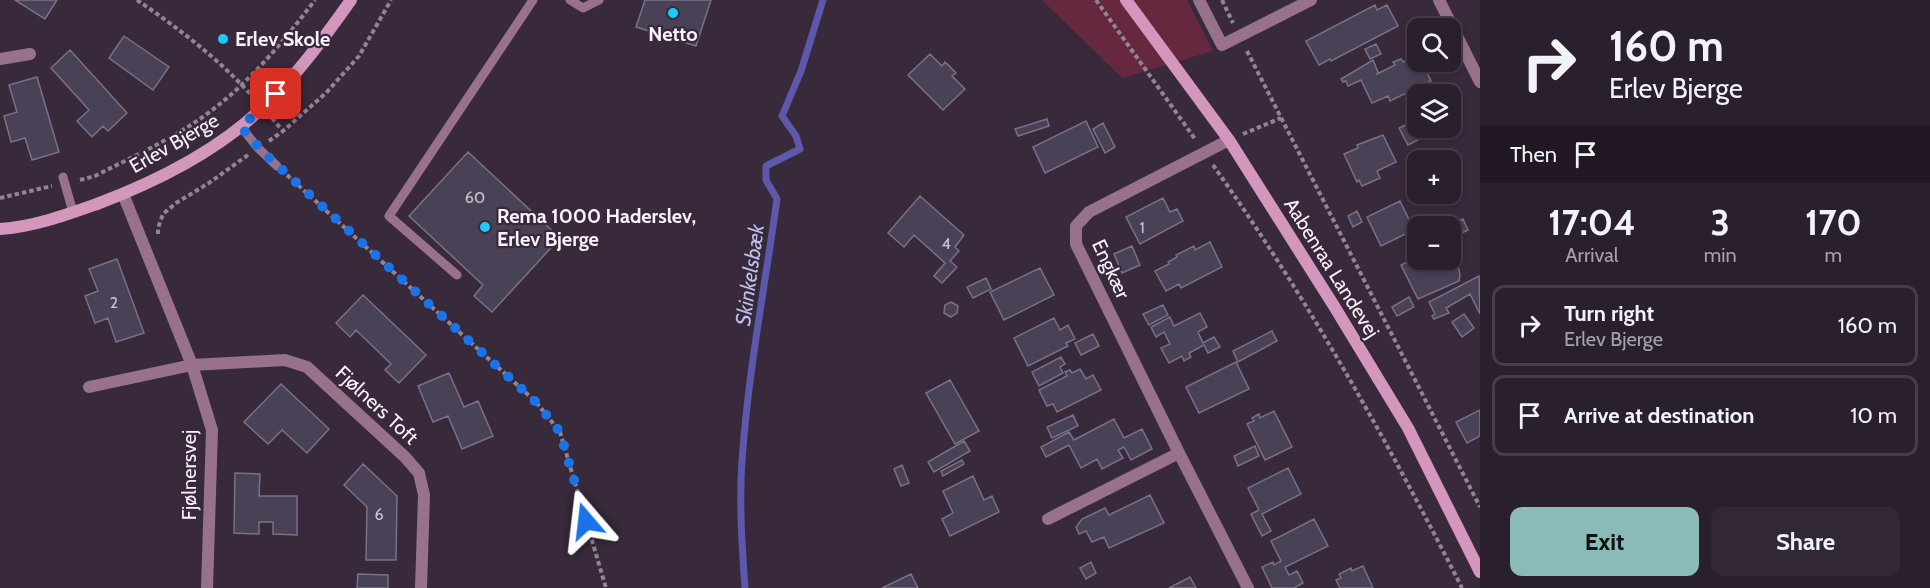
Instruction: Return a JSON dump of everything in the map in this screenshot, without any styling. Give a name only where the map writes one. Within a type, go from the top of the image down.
[{"type":"main road","name":"Erlev Bjerge","points":[[0,229],[73,213],[123,194],[183,165],[241,127],[263,108],[315,50],[351,0]]},
{"type":"main road","name":"Aabenraa Landevej","points":[[1126,0],[1229,140],[1334,306],[1408,428],[1480,572]]},
{"type":"street","points":[[1200,0],[1222,45],[1311,0]]},
{"type":"street","points":[[1439,0],[1480,82]]},
{"type":"street","points":[[0,59],[30,54]]},
{"type":"street","name":"Engkær","points":[[1229,140],[1089,212],[1076,226],[1076,244],[1248,588]]},
{"type":"street","name":"Fjølnersvej","points":[[123,194],[192,365],[212,430],[207,588]]},
{"type":"street","name":"Fjølners Toft","points":[[192,365],[285,360],[307,367],[405,457],[419,473],[424,495],[421,588]]},
{"type":"street","points":[[89,387],[192,365]]},
{"type":"street","points":[[1048,519],[1179,453]]},
{"type":"lane","points":[[457,275],[389,216],[533,0]]},
{"type":"lane","points":[[570,0],[583,8],[600,0]]},
{"type":"lane","points":[[241,127],[277,166]]},
{"type":"lane","points":[[64,180],[73,213]]},
{"type":"path","points":[[136,0],[166,19],[233,75],[283,131]]},
{"type":"path","points":[[0,198],[64,180],[95,176],[182,131],[243,85],[285,40],[315,0]]},
{"type":"path","points":[[144,246],[159,242],[158,228],[163,214],[176,203],[209,183],[283,131],[326,93],[359,56],[391,0]]},
{"type":"path","points":[[1096,0],[1253,222],[1329,341],[1404,475],[1462,588]]},
{"type":"path","points":[[1222,0],[1480,507]]},
{"type":"path","points":[[1229,140],[1281,118]]},
{"type":"path","points":[[277,166],[536,402],[560,432],[606,588]]},
{"type":"shaded area","points":[[1042,0],[1187,0],[1213,51],[1122,78]]},
{"type":"building","points":[[15,0],[57,0],[45,19]]},
{"type":"building","name":"Netto","points":[[645,0],[711,0],[696,46],[636,27]]},
{"type":"building","points":[[1375,5],[1377,10],[1387,5],[1398,26],[1319,65],[1306,41]]},
{"type":"building","points":[[124,36],[169,67],[153,90],[109,58]]},
{"type":"building","points":[[1376,44],[1381,54],[1370,59],[1365,49]]},
{"type":"building","points":[[70,50],[127,113],[108,131],[103,126],[92,137],[77,121],[89,110],[51,68]]},
{"type":"building","points":[[930,54],[942,66],[945,62],[956,73],[952,76],[965,89],[943,110],[908,75]]},
{"type":"building","points":[[1401,59],[1403,62],[1407,60],[1407,72],[1427,72],[1431,81],[1425,84],[1407,84],[1407,93],[1390,101],[1388,96],[1372,103],[1361,80],[1348,86],[1346,81],[1343,82],[1341,79],[1373,60],[1377,74],[1395,65],[1393,62]]},
{"type":"building","points":[[37,77],[59,152],[32,160],[25,138],[11,142],[4,116],[17,112],[9,85]]},
{"type":"building","points":[[1047,119],[1049,126],[1018,136],[1015,129]]},
{"type":"building","points":[[1086,121],[1098,147],[1045,173],[1033,147]]},
{"type":"building","points":[[1103,123],[1115,147],[1105,153],[1093,129]]},
{"type":"building","points":[[1407,124],[1407,138],[1422,138],[1408,145],[1399,128]]},
{"type":"building","points":[[1383,135],[1396,162],[1377,171],[1380,178],[1362,186],[1359,180],[1357,182],[1344,154],[1358,148],[1357,145]]},
{"type":"building","name":"Rema 1000 Haderslev, Erlev Bjerge","points":[[468,152],[560,238],[492,312],[474,296],[483,285],[409,216]]},
{"type":"building","points":[[920,196],[964,235],[955,247],[959,251],[950,261],[957,267],[942,283],[934,276],[945,263],[914,235],[904,247],[888,233]]},
{"type":"building","points":[[1163,198],[1170,212],[1177,209],[1183,221],[1140,244],[1126,217]]},
{"type":"building","points":[[1400,201],[1407,216],[1407,233],[1381,246],[1367,217]]},
{"type":"building","points":[[1357,211],[1362,222],[1353,227],[1348,216]]},
{"type":"building","points":[[1463,219],[1468,230],[1461,233],[1461,220]]},
{"type":"building","points":[[1210,242],[1222,267],[1181,288],[1179,284],[1166,291],[1155,271],[1169,264],[1168,262],[1177,257],[1176,255],[1194,246],[1195,250]]},
{"type":"building","points":[[1132,246],[1140,265],[1122,273],[1114,254]]},
{"type":"building","points":[[117,259],[144,333],[116,342],[108,318],[95,323],[85,296],[98,291],[89,269]]},
{"type":"building","points":[[1407,262],[1407,270],[1459,270],[1459,281],[1418,299],[1401,265]]},
{"type":"building","points":[[1040,268],[1054,295],[1004,320],[990,292]]},
{"type":"building","points":[[1479,276],[1480,314],[1470,294],[1446,308],[1449,313],[1434,319],[1432,316],[1435,314],[1429,302]]},
{"type":"building","points":[[986,278],[991,289],[973,298],[967,287]]},
{"type":"building","points":[[363,295],[426,355],[399,383],[385,370],[391,364],[356,330],[350,337],[336,323]]},
{"type":"building","points":[[1409,297],[1414,307],[1397,316],[1392,307]]},
{"type":"building","points":[[951,302],[958,306],[957,313],[951,317],[944,313],[945,305]]},
{"type":"building","points":[[1163,305],[1168,315],[1149,325],[1143,314]]},
{"type":"building","points":[[1200,313],[1207,327],[1198,332],[1203,343],[1214,337],[1220,347],[1208,353],[1204,345],[1189,353],[1191,357],[1184,361],[1182,356],[1169,363],[1161,348],[1170,344],[1164,332],[1156,337],[1151,327],[1170,317],[1174,326]]},
{"type":"building","points":[[1464,314],[1474,328],[1462,337],[1452,322]]},
{"type":"building","points":[[1054,318],[1060,330],[1068,325],[1075,339],[1066,343],[1068,346],[1028,366],[1014,338]]},
{"type":"building","points":[[1272,331],[1277,341],[1238,362],[1233,351]]},
{"type":"building","points":[[1093,334],[1099,346],[1081,355],[1075,343]]},
{"type":"building","points":[[1061,357],[1065,364],[1060,367],[1063,373],[1039,386],[1032,372]]},
{"type":"building","points":[[1236,362],[1249,389],[1199,413],[1186,387]]},
{"type":"building","points":[[1080,369],[1086,379],[1093,375],[1101,390],[1057,412],[1053,404],[1047,406],[1039,390],[1067,376],[1065,372],[1070,370],[1072,373]]},
{"type":"building","points":[[449,373],[464,407],[478,401],[493,436],[462,449],[448,416],[433,422],[418,386]]},
{"type":"building","points":[[950,380],[979,431],[955,444],[926,393]]},
{"type":"building","points":[[281,384],[329,429],[307,453],[282,430],[268,444],[244,422]]},
{"type":"building","points":[[1480,410],[1480,436],[1467,443],[1456,422]]},
{"type":"building","points":[[1274,411],[1292,447],[1265,460],[1247,424],[1254,421],[1252,418],[1259,414],[1260,418]]},
{"type":"building","points":[[1073,415],[1078,426],[1052,438],[1047,427]]},
{"type":"building","points":[[1114,419],[1124,438],[1142,429],[1152,449],[1131,460],[1124,447],[1118,450],[1123,458],[1102,469],[1097,459],[1081,468],[1069,445],[1046,457],[1041,447],[1069,432],[1074,440]]},
{"type":"building","points":[[964,441],[970,451],[934,472],[928,462]]},
{"type":"building","points":[[1255,446],[1259,456],[1238,466],[1234,456]]},
{"type":"building","points":[[962,460],[964,464],[943,476],[941,471]]},
{"type":"building","points":[[363,464],[397,496],[396,560],[366,560],[367,507],[344,485]]},
{"type":"building","points":[[902,465],[909,483],[901,486],[894,469]]},
{"type":"building","points":[[1288,468],[1301,494],[1262,514],[1271,531],[1262,536],[1251,514],[1259,510],[1248,488]]},
{"type":"building","points":[[235,473],[260,474],[259,496],[297,496],[297,535],[273,534],[273,522],[259,522],[259,534],[234,533]]},
{"type":"building","points":[[973,476],[984,500],[992,496],[999,512],[950,536],[942,519],[953,513],[943,491]]},
{"type":"building","points":[[1150,495],[1164,523],[1109,548],[1104,537],[1092,542],[1086,531],[1079,534],[1076,527],[1082,519],[1105,508],[1109,515]]},
{"type":"building","points":[[1314,519],[1328,546],[1285,567],[1289,575],[1297,571],[1303,583],[1294,588],[1272,588],[1262,567],[1281,561],[1271,541]]},
{"type":"building","points":[[1091,562],[1096,573],[1086,579],[1080,568]]},
{"type":"building","points":[[1363,566],[1373,588],[1340,588],[1336,580],[1341,578],[1339,574],[1351,568],[1352,571]]},
{"type":"building","points":[[358,574],[388,575],[388,588],[357,588]]},
{"type":"building","points":[[911,574],[918,588],[882,588]]},
{"type":"building","points":[[1190,577],[1196,588],[1169,588]]},
{"type":"waterway","name":"Skinkelsbæk","points":[[745,588],[741,509],[742,461],[753,362],[777,199],[766,180],[766,166],[800,149],[796,136],[782,116],[801,71],[823,0]]},
{"type":"place","name":"Netto","points":[[673,13]]},
{"type":"place","name":"Erlev Skole","points":[[223,39]]},
{"type":"place","name":"Rema 1000 Haderslev, Erlev Bjerge","points":[[485,227]]},
{"type":"route","points":[[276,94],[241,127],[258,148],[536,402],[560,432],[586,521]]}]
